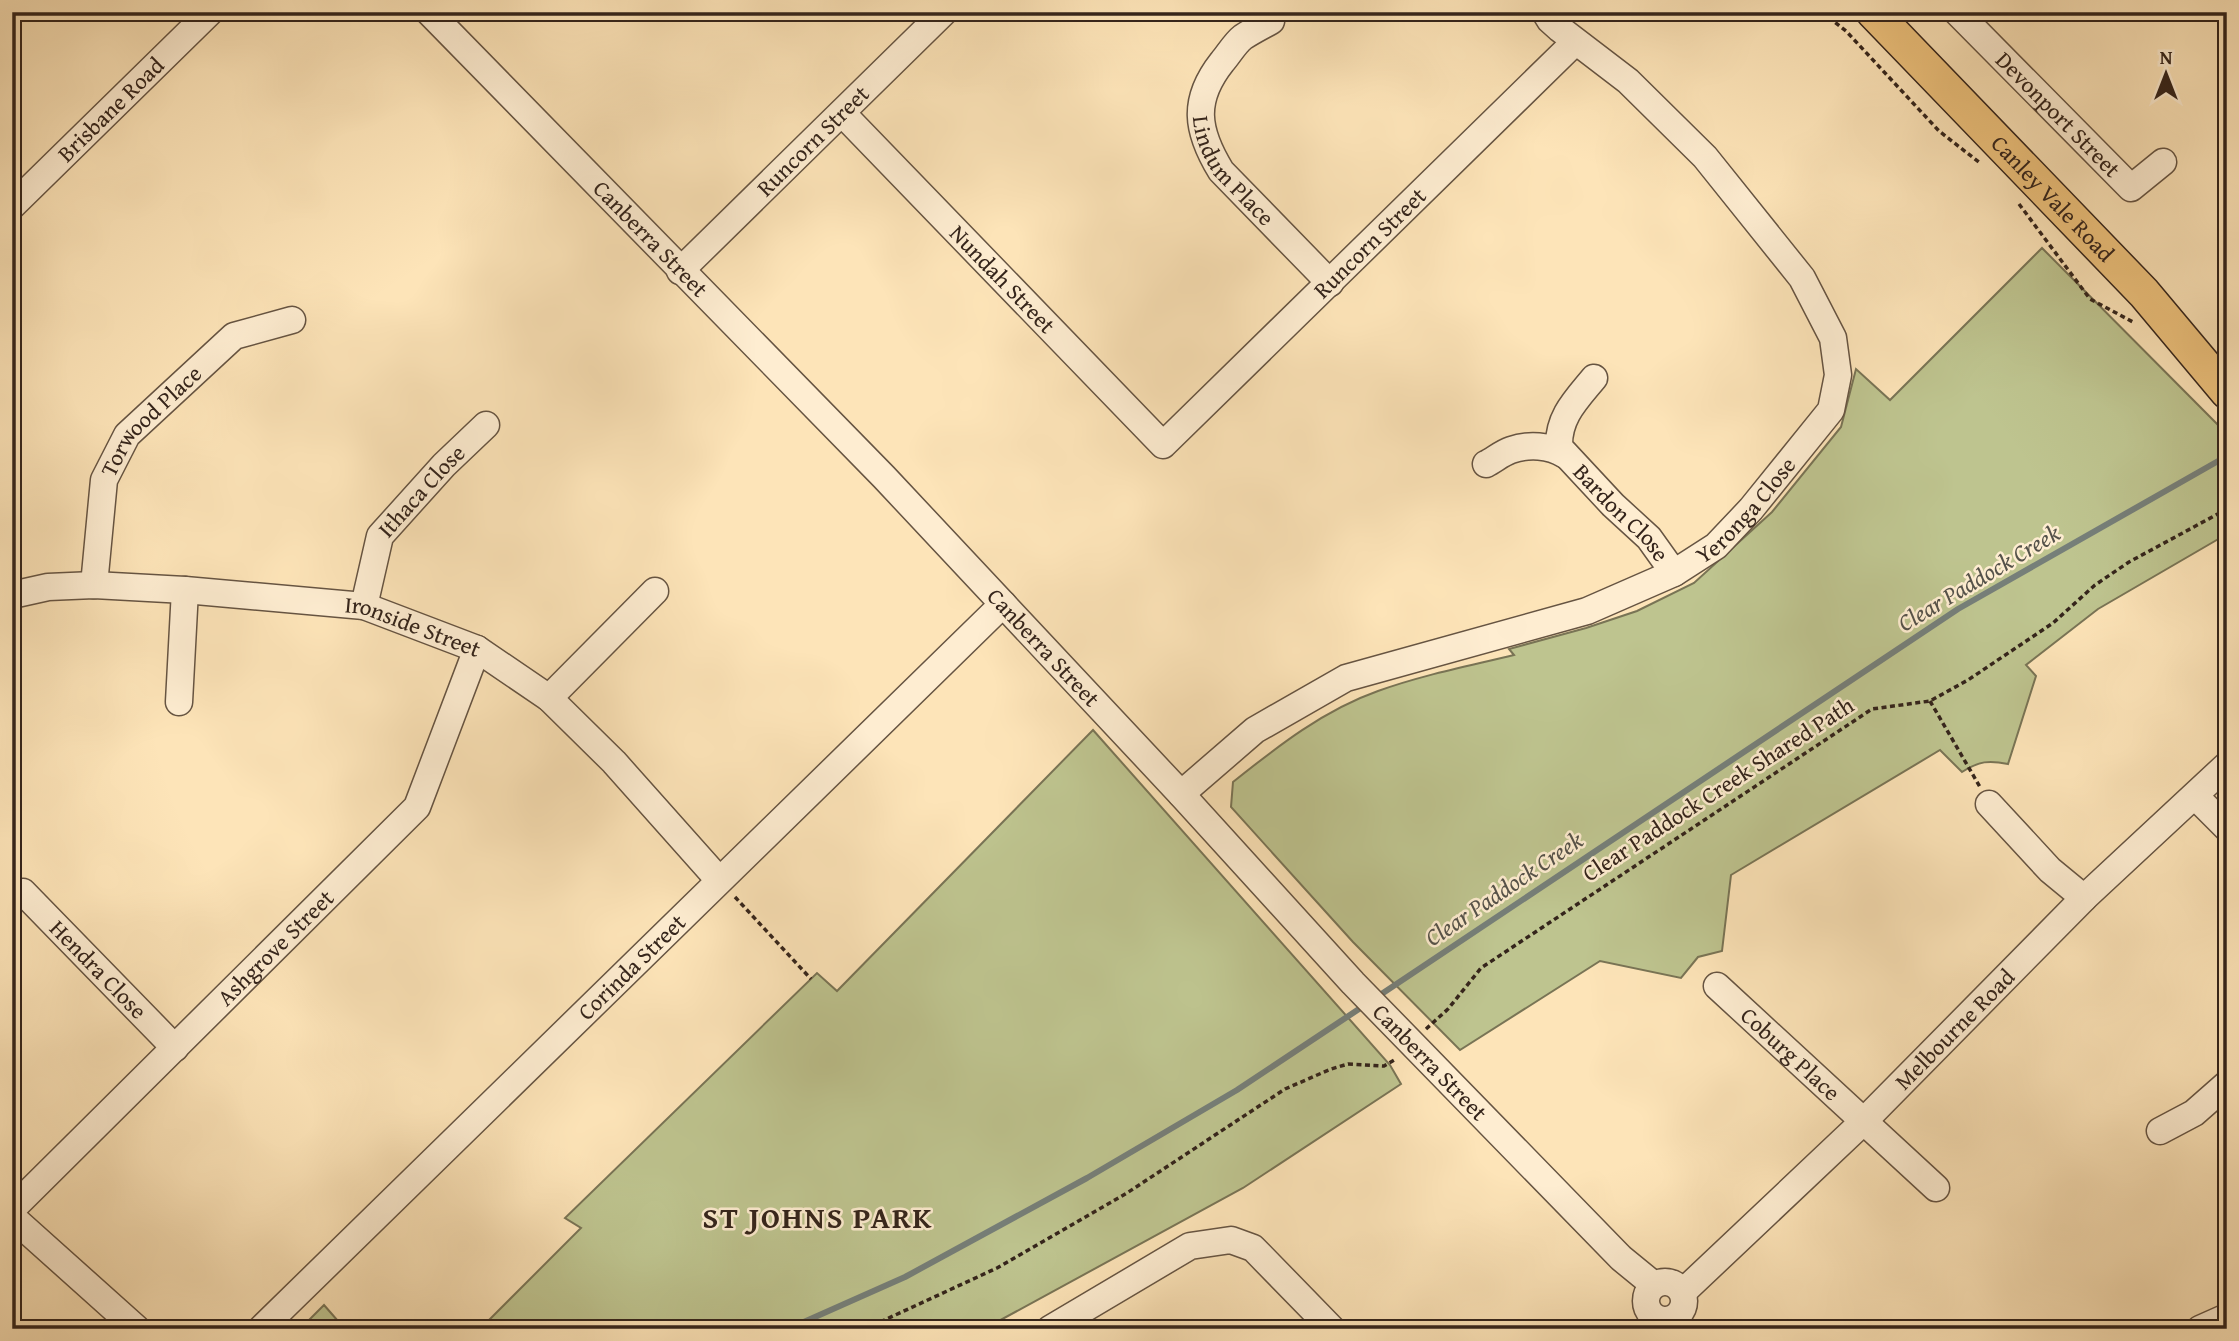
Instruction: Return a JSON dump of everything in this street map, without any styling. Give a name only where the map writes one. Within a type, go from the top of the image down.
[{"type":"main road","name":"Canley Vale Road","points":[[1873,12],[2144,293],[2227,392]]},
{"type":"street","name":"Brisbane Road","points":[[12,206],[210,12]]},
{"type":"street","name":"Canberra Street","points":[[429,12],[884,477],[1181,794],[1353,983],[1622,1258],[1654,1285]]},
{"type":"street","name":"Runcorn Street","points":[[680,271],[944,12]]},
{"type":"street","name":"Yeronga Close","points":[[1181,794],[1255,730],[1346,678],[1587,611],[1674,573],[1716,546],[1743,518],[1831,410],[1838,375],[1833,338],[1802,278],[1705,157],[1628,81],[1575,42],[1550,20],[1545,12]]},
{"type":"street","name":"Devonport Street","points":[[1957,12],[2131,188],[2163,162]]},
{"type":"street","name":"Lindum Place","points":[[1272,21],[1241,38],[1208,79],[1200,116],[1203,134],[1209,151],[1221,170],[1330,283]]},
{"type":"street","name":"Runcorn Street","points":[[1163,445],[1575,42]]},
{"type":"street","name":"Nundah Street","points":[[842,113],[1163,445]]},
{"type":"street","name":"Torwood Place","points":[[94,584],[104,480],[127,435],[234,336],[292,320]]},
{"type":"street","name":"Bardon Close","points":[[1565,456],[1559,447],[1559,434],[1566,412],[1594,378]]},
{"type":"street","name":"Ithaca Close","points":[[364,606],[380,536],[444,465],[486,425]]},
{"type":"street","name":"Bardon Close","points":[[1486,464],[1511,449],[1541,446],[1557,450],[1649,538],[1674,573]]},
{"type":"street","name":"Ironside Street","points":[[12,595],[48,587],[94,584],[364,606],[478,649],[549,698],[614,762],[719,880]]},
{"type":"street","points":[[179,702],[185,590]]},
{"type":"street","points":[[549,698],[655,592]]},
{"type":"street","name":"Corinda Street","points":[[261,1329],[1003,604]]},
{"type":"street","name":"Ashgrove Street","points":[[12,1209],[417,807],[478,649]]},
{"type":"street","name":"Melbourne Road","points":[[1682,1292],[1865,1120],[2084,898],[2196,797],[2227,765]]},
{"type":"street","points":[[2196,797],[2227,828]]},
{"type":"street","points":[[1989,804],[2050,870],[2084,898]]},
{"type":"street","name":"Hendra Close","points":[[23,892],[175,1048]]},
{"type":"street","name":"Coburg Place","points":[[1717,986],[1936,1188]]},
{"type":"street","points":[[2160,1131],[2194,1113],[2227,1084]]},
{"type":"street","points":[[12,1217],[137,1329]]},
{"type":"street","points":[[1051,1329],[1190,1246],[1231,1240],[1253,1248],[1332,1329]]},
{"type":"street","points":[[1670,1282],[1682,1292],[1685,1300],[1680,1314],[1668,1321],[1650,1323],[1645,1298],[1654,1285],[1670,1282]]},
{"type":"street","points":[[2200,1329],[2227,1317]]},
{"type":"path","points":[[1822,12],[1846,31],[1939,131],[1986,167]]},
{"type":"path","points":[[2012,195],[2090,299],[2139,325]]},
{"type":"path","name":"Clear Paddock Creek Shared Path","points":[[1428,1026],[1448,1009],[1481,968],[1872,709],[1930,701],[1968,680],[2053,623],[2095,585],[2129,562],[2227,509]]},
{"type":"path","points":[[1930,701],[1989,804]]},
{"type":"path","points":[[719,880],[811,979]]},
{"type":"path","points":[[864,1329],[997,1268],[1127,1193],[1285,1089],[1348,1064],[1384,1066],[1398,1058]]},
{"type":"green space","points":[[2042,248],[2227,434],[2227,534],[2098,609],[2026,665],[2036,676],[2008,764],[1984,762],[1962,772],[1940,750],[1731,875],[1722,951],[1698,957],[1681,978],[1600,961],[1460,1050],[1353,942],[1231,807],[1233,782],[1302,730],[1358,699],[1411,680],[1514,655],[1509,649],[1637,611],[1694,583],[1772,512],[1841,427],[1856,369],[1890,400]]},
{"type":"green space","points":[[1093,730],[1390,1065],[1401,1084],[1243,1188],[984,1329],[480,1329],[581,1228],[565,1218],[817,973],[837,991]]},
{"type":"green space","points":[[324,1305],[345,1329],[300,1329]]},
{"type":"waterway","name":"Clear Paddock Creek","points":[[1377,997],[1958,609],[2227,456]]},
{"type":"waterway","name":"Clear Paddock Creek","points":[[788,1329],[905,1277],[1087,1178],[1237,1090],[1365,1005]]},
{"type":"district","name":"ST JOHNS PARK","points":[[818,1218]]}]
